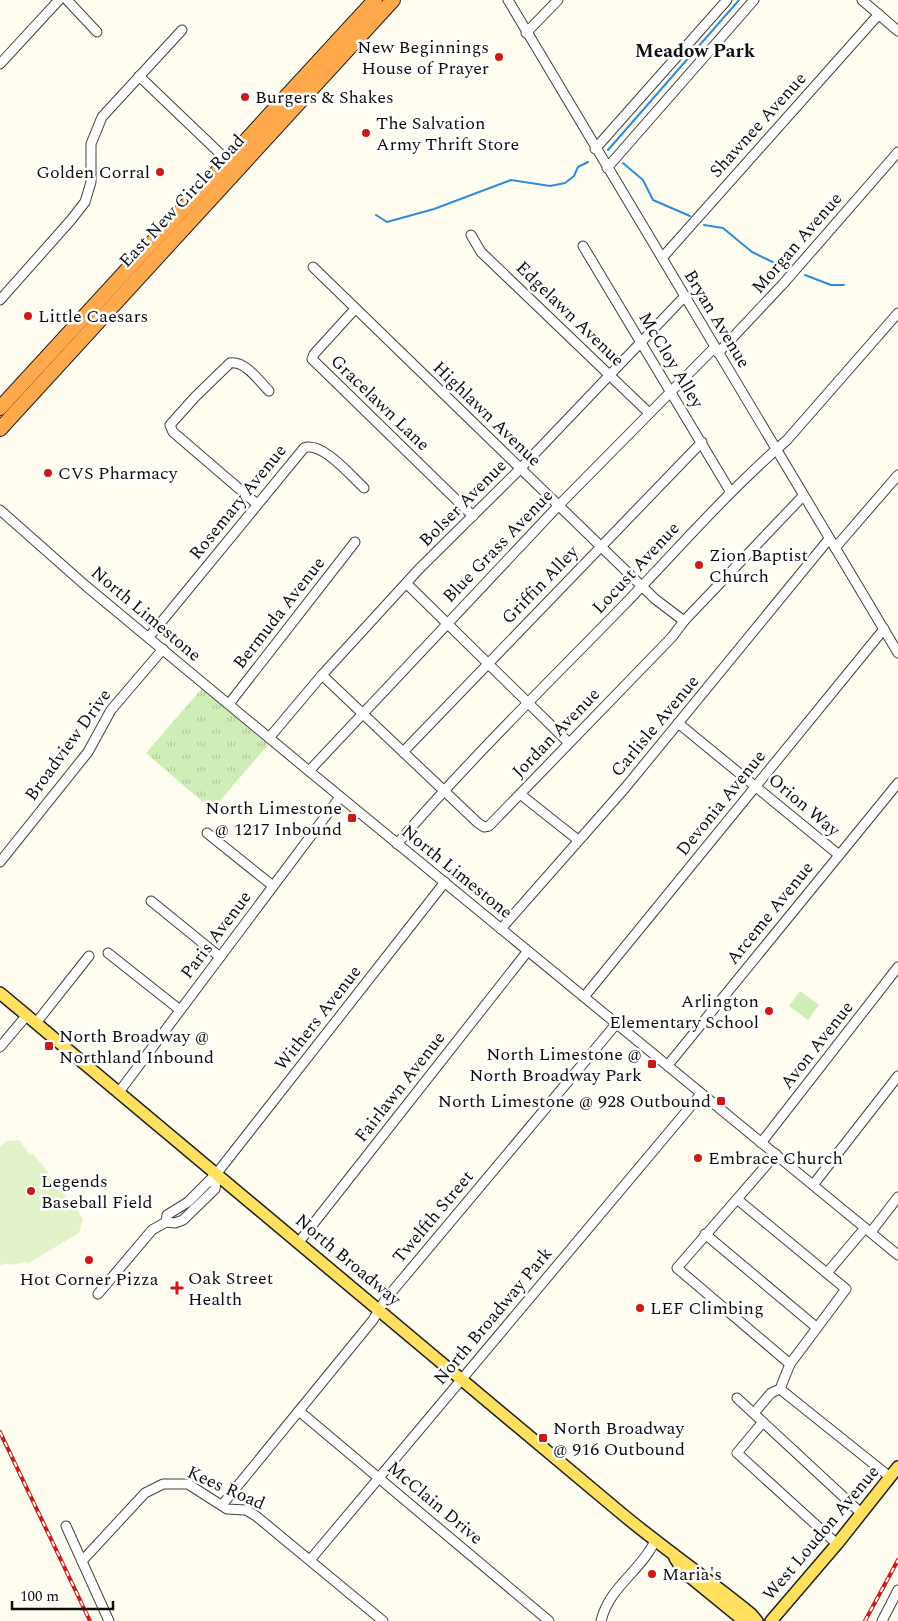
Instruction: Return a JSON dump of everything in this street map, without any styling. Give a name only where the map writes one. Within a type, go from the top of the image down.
[{"type":"highway","name":"East New Circle Road","points":[[0,429],[375,0]]},
{"type":"highway","name":"East New Circle Road","points":[[2,403],[393,0]]},
{"type":"main road","name":"North Broadway","points":[[0,993],[462,1378],[654,1541],[689,1564],[751,1614],[757,1621]]},
{"type":"main road","name":"West Loudon Avenue","points":[[771,1621],[837,1544],[898,1467]]},
{"type":"main road","name":"North Broadway","points":[[673,1555],[684,1572],[744,1621]]},
{"type":"street","points":[[0,64],[59,0]]},
{"type":"street","points":[[67,0],[97,32]]},
{"type":"street","name":"Bryan Avenue","points":[[508,0],[606,168],[685,296],[803,496],[896,646]]},
{"type":"street","points":[[526,33],[558,0]]},
{"type":"street","points":[[595,149],[727,0]]},
{"type":"street","points":[[606,168],[754,0]]},
{"type":"street","points":[[862,0],[898,31]]},
{"type":"street","name":"Shawnee Avenue","points":[[662,258],[878,14]]},
{"type":"street","points":[[0,300],[79,211],[91,182],[91,144],[98,125],[113,104],[182,30]]},
{"type":"street","points":[[139,76],[232,165]]},
{"type":"street","name":"Morgan Avenue","points":[[717,350],[783,284],[898,152]]},
{"type":"street","name":"Edgelawn Avenue","points":[[471,236],[481,252],[649,413]]},
{"type":"street","name":"McCloy Alley","points":[[583,246],[730,491]]},
{"type":"street","name":"Highlawn Avenue","points":[[313,267],[520,469],[560,504],[642,586],[684,621]]},
{"type":"street","name":"Bolser Avenue","points":[[268,738],[322,675],[407,584],[685,296]]},
{"type":"street","name":"Gracelawn Lane","points":[[355,309],[314,354],[312,359],[473,516]]},
{"type":"street","name":"Locust Avenue","points":[[397,844],[444,790],[642,586],[730,491],[801,425],[898,313]]},
{"type":"street","name":"Blue Grass Avenue","points":[[309,771],[560,504],[649,413],[717,350]]},
{"type":"street","points":[[257,504],[173,432],[170,425],[195,397],[230,363],[239,363],[246,368],[269,391]]},
{"type":"street","name":"Griffin Alley","points":[[403,752],[702,442]]},
{"type":"street","name":"Rosemary Avenue","points":[[149,637],[304,448],[311,446],[321,449],[364,488]]},
{"type":"street","points":[[835,548],[898,476]]},
{"type":"street","name":"Jordan Avenue","points":[[322,675],[484,827],[491,825],[672,637],[684,621],[803,496]]},
{"type":"street","name":"North Limestone","points":[[0,510],[268,738],[898,1255]]},
{"type":"street","name":"Carlisle Avenue","points":[[501,929],[678,724],[829,539]]},
{"type":"street","name":"Bermuda Avenue","points":[[229,704],[355,542]]},
{"type":"street","points":[[407,584],[527,704],[569,742]]},
{"type":"street","name":"Devonia Avenue","points":[[584,997],[884,629]]},
{"type":"street","name":"Broadview Drive","points":[[0,862],[76,768],[95,741],[111,710],[163,649]]},
{"type":"street","name":"Orion Way","points":[[678,724],[838,855]]},
{"type":"street","name":"Arceme Avenue","points":[[668,1065],[898,783]]},
{"type":"street","points":[[520,794],[578,840]]},
{"type":"street","name":"Paris Avenue","points":[[119,1092],[340,797]]},
{"type":"street","points":[[207,832],[273,886]]},
{"type":"street","name":"Withers Avenue","points":[[98,1294],[152,1230],[166,1222],[175,1223],[183,1220],[215,1190],[217,1174],[445,882]]},
{"type":"street","points":[[151,901],[220,957]]},
{"type":"street","name":"Fairlawn Avenue","points":[[299,1242],[527,952]]},
{"type":"street","points":[[108,953],[180,1010]]},
{"type":"street","points":[[36,1023],[89,956]]},
{"type":"street","name":"Avon Avenue","points":[[761,1143],[898,967]]},
{"type":"street","points":[[0,1047],[27,1015]]},
{"type":"street","name":"Twelfth Street","points":[[222,1505],[299,1411],[384,1302],[617,1023]]},
{"type":"street","points":[[813,1185],[898,1076]]},
{"type":"street","name":"North Broadway Park","points":[[310,1560],[380,1479],[462,1378],[701,1094]]},
{"type":"street","points":[[776,1154],[677,1268],[790,1364]]},
{"type":"street","points":[[827,1273],[898,1197]]},
{"type":"street","points":[[737,1199],[846,1289],[790,1364],[780,1389],[771,1393],[754,1413]]},
{"type":"street","points":[[706,1234],[816,1327]]},
{"type":"street","points":[[780,1389],[890,1477]]},
{"type":"street","points":[[737,1398],[861,1514]]},
{"type":"street","name":"McClain Drive","points":[[299,1411],[549,1621]]},
{"type":"street","points":[[763,1422],[737,1454],[837,1544]]},
{"type":"street","name":"Kees Road","points":[[82,1561],[144,1493],[156,1486],[171,1482],[188,1484],[231,1510],[246,1510],[256,1516],[383,1621]]},
{"type":"street","points":[[66,1526],[109,1621]]},
{"type":"street","points":[[601,1621],[608,1601],[650,1551],[654,1541]]},
{"type":"street","points":[[882,1621],[897,1596]]},
{"type":"green space","points":[[203,687],[268,745],[212,810],[146,753]]},
{"type":"green space","points":[[800,991],[819,1005],[808,1020],[789,1006]]},
{"type":"green space","name":"Legends Baseball Field","points":[[19,1140],[30,1155],[32,1153],[49,1173],[47,1174],[77,1209],[83,1219],[79,1233],[27,1264],[26,1262],[10,1265],[8,1263],[0,1266],[0,1146],[8,1141]]},
{"type":"waterway","points":[[608,150],[739,0]]},
{"type":"waterway","points":[[376,215],[387,222],[434,209],[511,180],[550,186],[565,183],[574,176],[578,167],[588,162]]},
{"type":"waterway","points":[[623,163],[643,180],[653,200],[690,216]]},
{"type":"waterway","points":[[704,225],[723,228],[752,252],[785,268]]},
{"type":"waterway","points":[[805,275],[831,285],[844,285]]},
{"type":"railway","points":[[0,1432],[90,1621]]},
{"type":"railway","points":[[865,1621],[898,1560]]},
{"type":"place","name":"New Beginnings House of Prayer","points":[[499,57]]},
{"type":"place","name":"Burgers & Shakes","points":[[245,97]]},
{"type":"place","name":"The Salvation Army Thrift Store","points":[[366,133]]},
{"type":"place","name":"Golden Corral","points":[[160,172]]},
{"type":"place","name":"Little Caesars","points":[[28,316]]},
{"type":"place","name":"CVS Pharmacy","points":[[48,473]]},
{"type":"place","name":"Zion Baptist Church","points":[[699,565]]},
{"type":"place","name":"North Limestone @ 1217 Inbound","points":[[352,818]]},
{"type":"place","name":"Arlington Elementary School","points":[[769,1011]]},
{"type":"place","name":"North Broadway @ Northland Inbound","points":[[49,1046]]},
{"type":"place","name":"North Limestone @ North Broadway Park","points":[[652,1064]]},
{"type":"place","name":"North Limestone @ 928 Outbound","points":[[721,1101]]},
{"type":"place","name":"Embrace Church","points":[[698,1158]]},
{"type":"place","name":"Legends Baseball Field","points":[[31,1191]]},
{"type":"place","name":"Hot Corner Pizza","points":[[89,1260]]},
{"type":"place","name":"Oak Street Health","points":[[177,1288]]},
{"type":"place","name":"LEF Climbing","points":[[640,1308]]},
{"type":"place","name":"North Broadway @ 916 Outbound","points":[[543,1438]]},
{"type":"place","name":"Maria's","points":[[652,1574]]},
{"type":"district","name":"Meadow Park","points":[[695,51]]}]
